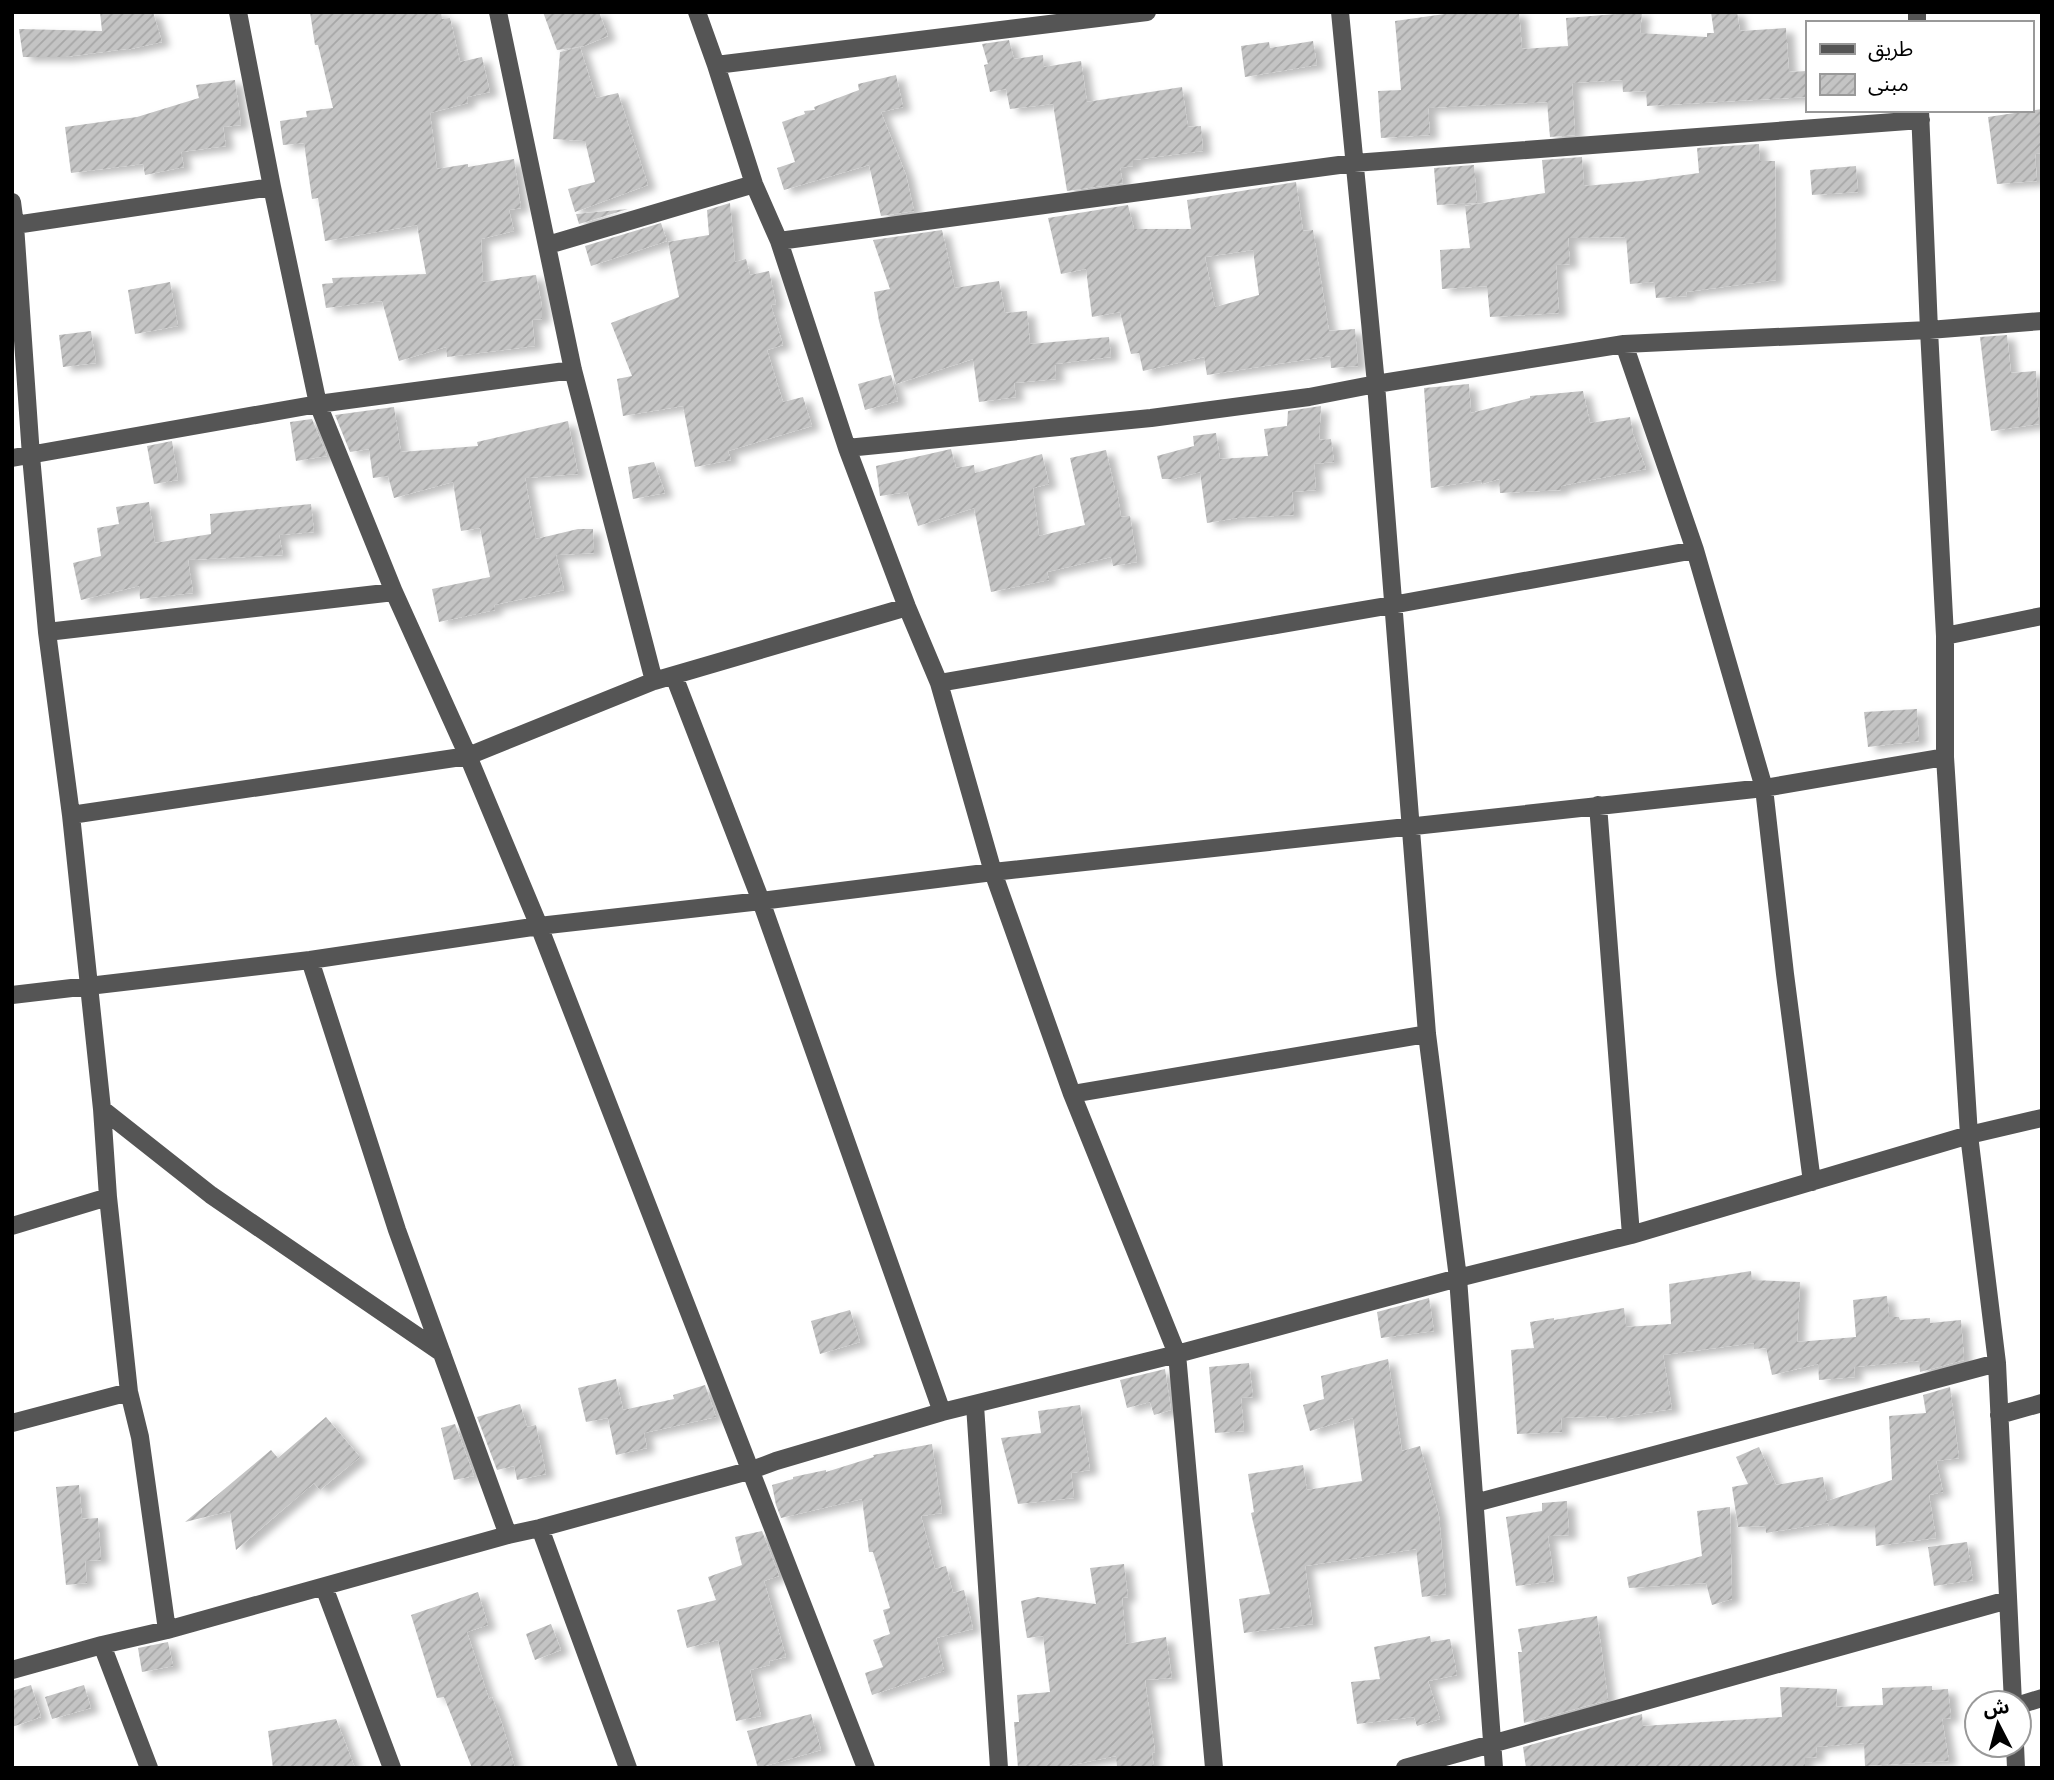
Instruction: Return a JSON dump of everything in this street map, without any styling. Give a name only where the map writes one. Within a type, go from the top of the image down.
[{"type":"street","points":[[238,12],[318,404],[394,592],[468,756],[539,926],[866,1768]]},
{"type":"street","points":[[498,12],[573,370],[654,681]]},
{"type":"street","points":[[696,12],[754,184],[779,241],[847,448],[939,683],[993,872],[1072,1094],[1177,1354],[1214,1768]]},
{"type":"street","points":[[716,65],[1147,12]]},
{"type":"street","points":[[1340,12],[1376,384],[1427,1034],[1458,1278],[1494,1768]]},
{"type":"street","points":[[779,241],[1354,163],[1920,115],[1945,636],[1945,757],[1969,1135],[1997,1363],[2012,1689]]},
{"type":"street","points":[[548,245],[754,184]]},
{"type":"street","points":[[15,225],[272,187]]},
{"type":"street","points":[[12,202],[47,632],[71,815],[129,1392],[140,1437],[167,1630]]},
{"type":"street","points":[[847,448],[1164,416],[1309,397],[1624,344],[1929,330],[2042,321]]},
{"type":"street","points":[[1624,344],[1695,550],[1764,788],[1812,1182]]},
{"type":"street","points":[[12,458],[318,404],[573,370]]},
{"type":"street","points":[[939,683],[1695,550]]},
{"type":"street","points":[[47,632],[394,592]]},
{"type":"street","points":[[71,815],[468,756],[654,681],[907,607]]},
{"type":"street","points":[[1945,636],[2042,616]]},
{"type":"street","points":[[674,676],[761,901],[943,1412]]},
{"type":"street","points":[[12,995],[310,960],[539,926],[993,872],[1764,788],[1945,757]]},
{"type":"street","points":[[1598,805],[1631,1235]]},
{"type":"street","points":[[310,960],[397,1230],[508,1535]]},
{"type":"street","points":[[1072,1094],[1427,1034]]},
{"type":"street","points":[[102,1109],[211,1195],[442,1353]]},
{"type":"street","points":[[12,1670],[752,1470],[943,1412],[1177,1354],[1458,1278],[1631,1235],[1969,1135],[2042,1118]]},
{"type":"street","points":[[12,1226],[108,1197]]},
{"type":"street","points":[[1475,1503],[1997,1363]]},
{"type":"street","points":[[12,1423],[129,1392]]},
{"type":"street","points":[[1999,1415],[2042,1403]]},
{"type":"street","points":[[975,1405],[999,1768]]},
{"type":"street","points":[[540,1528],[628,1768]]},
{"type":"street","points":[[324,1587],[392,1768]]},
{"type":"street","points":[[1405,1768],[2008,1600]]},
{"type":"street","points":[[102,1645],[149,1768]]},
{"type":"building","points":[[100,12],[153,12],[162,42],[126,50],[65,57],[23,57],[19,29],[102,31]]},
{"type":"building","points":[[310,12],[441,12],[442,19],[450,18],[460,62],[482,57],[490,92],[467,97],[468,103],[430,113],[437,169],[514,159],[521,208],[509,210],[514,231],[481,239],[483,282],[536,275],[542,319],[532,320],[535,346],[447,357],[446,347],[399,361],[382,301],[326,308],[322,284],[333,283],[332,278],[426,274],[417,225],[325,241],[318,198],[312,199],[304,143],[283,145],[280,121],[307,117],[306,111],[333,108],[318,45],[315,45]]},
{"type":"building","points":[[543,12],[599,12],[608,36],[584,46],[557,50]]},
{"type":"building","points":[[1459,12],[1519,12],[1522,49],[1568,46],[1566,18],[1642,12],[1640,33],[1707,37],[1707,33],[1714,33],[1711,12],[1737,12],[1740,31],[1786,28],[1789,72],[1806,71],[1806,97],[1647,106],[1646,91],[1623,92],[1622,80],[1572,83],[1575,135],[1550,137],[1547,102],[1428,108],[1430,135],[1381,138],[1378,91],[1401,90],[1395,21]]},
{"type":"building","points":[[1009,40],[1014,59],[1043,55],[1044,67],[1081,61],[1087,102],[1182,87],[1188,127],[1201,126],[1203,151],[1133,160],[1133,166],[1120,168],[1123,183],[1067,191],[1053,104],[1010,109],[1006,89],[990,92],[984,65],[988,64],[982,44]]},
{"type":"building","points":[[1313,41],[1317,65],[1245,77],[1241,46],[1269,42],[1270,48]]},
{"type":"building","points":[[580,47],[596,98],[618,93],[648,185],[575,212],[568,189],[595,182],[585,141],[553,139],[560,52]]},
{"type":"building","points":[[896,75],[903,107],[881,112],[906,175],[914,211],[881,216],[869,165],[784,190],[777,168],[795,162],[782,122],[859,90],[858,84]]},
{"type":"building","points":[[235,80],[241,125],[223,127],[226,146],[181,152],[184,167],[145,175],[143,164],[71,173],[65,127],[137,117],[199,98],[196,85]]},
{"type":"building","points":[[2042,109],[2042,153],[2035,154],[2037,181],[1997,184],[1988,117]]},
{"type":"building","points":[[1759,144],[1760,161],[1775,161],[1776,280],[1686,292],[1687,296],[1656,298],[1654,282],[1630,284],[1626,237],[1568,238],[1570,264],[1556,265],[1559,313],[1490,317],[1487,286],[1442,289],[1440,250],[1470,248],[1465,206],[1545,193],[1542,160],[1582,157],[1584,186],[1699,173],[1697,148]]},
{"type":"building","points":[[1474,165],[1477,203],[1437,205],[1434,168]]},
{"type":"building","points":[[1856,166],[1858,192],[1812,195],[1810,170]]},
{"type":"building","points":[[1296,182],[1303,231],[1313,230],[1329,331],[1355,329],[1358,366],[1331,368],[1330,356],[1207,375],[1204,357],[1143,371],[1139,353],[1131,354],[1120,312],[1092,317],[1086,269],[1061,274],[1048,218],[1128,205],[1134,229],[1191,229],[1187,200]],"holes":[[[1253,250],[1259,295],[1215,307],[1205,257]]]},
{"type":"building","points":[[730,203],[735,262],[746,259],[750,275],[769,271],[776,304],[771,305],[783,345],[767,350],[783,402],[803,397],[812,426],[728,451],[731,460],[695,467],[683,406],[623,416],[617,379],[632,376],[611,323],[679,297],[668,242],[709,235],[707,210]]},
{"type":"building","points":[[628,209],[579,224],[576,214]]},
{"type":"building","points":[[661,223],[667,241],[591,266],[585,246]]},
{"type":"building","points":[[942,230],[955,288],[999,281],[1005,313],[1027,311],[1030,344],[1109,337],[1111,357],[1055,364],[1056,379],[1014,383],[1016,397],[979,402],[973,359],[896,384],[874,292],[890,289],[873,240]]},
{"type":"building","points":[[170,282],[178,326],[135,334],[128,290]]},
{"type":"building","points":[[91,331],[96,363],[63,367],[59,335]]},
{"type":"building","points":[[2007,335],[2011,373],[2036,371],[2039,424],[1991,431],[1980,337]]},
{"type":"building","points":[[891,375],[898,401],[865,410],[858,384]]},
{"type":"building","points":[[1469,384],[1471,413],[1530,396],[1583,391],[1590,423],[1630,417],[1633,434],[1646,469],[1561,486],[1561,490],[1500,493],[1499,479],[1482,484],[1481,480],[1431,488],[1424,388]]},
{"type":"building","points":[[1321,406],[1319,440],[1331,439],[1334,462],[1314,464],[1316,490],[1292,492],[1294,515],[1237,518],[1207,523],[1200,472],[1162,479],[1157,456],[1194,446],[1193,436],[1216,433],[1220,459],[1268,456],[1264,429],[1287,426],[1288,411]]},
{"type":"building","points":[[394,407],[401,452],[478,446],[477,442],[568,421],[578,474],[525,478],[536,539],[578,529],[593,529],[594,553],[556,555],[564,590],[494,605],[495,610],[439,622],[432,589],[490,577],[480,528],[461,531],[453,482],[394,498],[388,476],[373,478],[369,449],[350,452],[335,415]]},
{"type":"building","points":[[312,419],[327,456],[296,461],[290,422]]},
{"type":"building","points":[[172,441],[178,480],[154,484],[147,446]]},
{"type":"building","points":[[951,449],[956,468],[974,465],[975,473],[1042,454],[1049,484],[1033,488],[1039,536],[1085,525],[1070,458],[1106,450],[1121,517],[1130,516],[1137,562],[1113,566],[1111,557],[1047,572],[1049,580],[991,592],[974,508],[918,526],[907,492],[880,496],[876,466]]},
{"type":"building","points":[[654,462],[665,493],[633,499],[628,467]]},
{"type":"building","points":[[149,502],[155,543],[211,534],[210,514],[311,504],[314,532],[279,535],[283,555],[188,560],[193,593],[140,599],[139,586],[81,600],[73,563],[101,556],[97,528],[119,524],[116,507]]},
{"type":"building","points":[[1917,709],[1919,741],[1868,747],[1864,712]]},
{"type":"building","points":[[1751,1271],[1752,1280],[1800,1282],[1797,1342],[1856,1337],[1853,1300],[1887,1296],[1889,1317],[1899,1317],[1900,1320],[1930,1318],[1930,1323],[1961,1320],[1964,1360],[1920,1372],[1919,1361],[1854,1367],[1855,1377],[1819,1380],[1818,1364],[1772,1375],[1766,1348],[1754,1349],[1754,1343],[1663,1355],[1672,1409],[1607,1419],[1606,1416],[1561,1418],[1562,1432],[1517,1434],[1511,1350],[1534,1348],[1530,1322],[1624,1308],[1626,1327],[1671,1324],[1669,1284]]},
{"type":"building","points":[[1429,1298],[1434,1331],[1381,1338],[1377,1312]]},
{"type":"building","points":[[850,1310],[860,1342],[820,1354],[811,1321]]},
{"type":"building","points":[[1388,1359],[1402,1451],[1420,1446],[1439,1516],[1446,1594],[1422,1597],[1416,1549],[1305,1566],[1313,1624],[1244,1633],[1239,1599],[1270,1594],[1251,1513],[1254,1512],[1248,1474],[1303,1465],[1307,1490],[1362,1481],[1353,1418],[1310,1431],[1303,1405],[1324,1399],[1321,1376]]},
{"type":"building","points":[[1249,1363],[1253,1397],[1241,1398],[1244,1431],[1215,1433],[1209,1367]]},
{"type":"building","points":[[1165,1369],[1171,1410],[1154,1415],[1150,1402],[1127,1408],[1120,1380]]},
{"type":"building","points":[[616,1379],[623,1410],[674,1399],[673,1395],[705,1385],[716,1417],[644,1433],[647,1448],[616,1455],[608,1418],[586,1422],[578,1388]]},
{"type":"building","points":[[1950,1387],[1959,1458],[1936,1461],[1943,1492],[1929,1495],[1936,1538],[1876,1546],[1875,1526],[1829,1526],[1828,1523],[1766,1533],[1765,1526],[1738,1527],[1732,1487],[1748,1484],[1736,1457],[1759,1447],[1776,1485],[1823,1477],[1827,1501],[1892,1480],[1889,1416],[1926,1413],[1923,1395]]},
{"type":"building","points":[[520,1404],[527,1427],[536,1425],[546,1474],[517,1480],[514,1466],[497,1470],[477,1417]]},
{"type":"building","points":[[1080,1405],[1090,1470],[1071,1473],[1074,1498],[1018,1504],[1001,1438],[1041,1433],[1038,1411]]},
{"type":"building","points":[[326,1417],[360,1457],[320,1490],[314,1483],[236,1550],[230,1511],[185,1522],[271,1450],[278,1458]]},
{"type":"building","points":[[455,1424],[474,1476],[454,1480],[441,1428]]},
{"type":"building","points":[[932,1444],[942,1513],[921,1516],[935,1569],[946,1566],[953,1593],[964,1590],[973,1629],[936,1638],[944,1671],[872,1695],[865,1673],[883,1667],[873,1640],[890,1634],[883,1610],[890,1608],[873,1552],[869,1552],[862,1499],[781,1518],[772,1485],[793,1477],[826,1472],[874,1457],[873,1455]]},
{"type":"building","points":[[79,1485],[82,1519],[98,1518],[101,1560],[85,1561],[87,1583],[66,1585],[56,1487]]},
{"type":"building","points":[[1567,1501],[1569,1535],[1548,1536],[1554,1581],[1516,1586],[1506,1517],[1542,1511],[1542,1503]]},
{"type":"building","points":[[1730,1507],[1732,1599],[1712,1605],[1706,1583],[1629,1588],[1627,1577],[1702,1556],[1697,1511]]},
{"type":"building","points":[[762,1531],[779,1576],[764,1581],[786,1657],[750,1670],[761,1716],[736,1721],[718,1640],[687,1648],[677,1610],[716,1600],[708,1577],[742,1565],[735,1537]]},
{"type":"building","points":[[1967,1542],[1973,1580],[1934,1586],[1928,1547]]},
{"type":"building","points":[[1124,1564],[1128,1597],[1122,1598],[1126,1644],[1166,1637],[1172,1678],[1145,1680],[1155,1752],[1152,1753],[1154,1768],[1117,1768],[1116,1756],[1057,1768],[1018,1768],[1014,1722],[1019,1722],[1017,1695],[1050,1692],[1043,1636],[1027,1638],[1021,1601],[1038,1597],[1096,1604],[1090,1568]]},
{"type":"building","points":[[478,1592],[488,1625],[467,1632],[489,1699],[492,1697],[502,1724],[515,1768],[472,1768],[444,1697],[437,1698],[411,1615]]},
{"type":"building","points":[[1597,1616],[1608,1700],[1524,1723],[1518,1652],[1522,1652],[1518,1629]]},
{"type":"building","points":[[551,1624],[561,1650],[535,1660],[526,1634]]},
{"type":"building","points":[[1430,1636],[1431,1642],[1450,1639],[1457,1675],[1428,1681],[1440,1719],[1417,1726],[1414,1717],[1357,1724],[1351,1682],[1380,1679],[1374,1647]]},
{"type":"building","points":[[168,1642],[173,1666],[142,1672],[138,1648]]},
{"type":"building","points":[[31,1685],[41,1717],[12,1727],[12,1691]]},
{"type":"building","points":[[84,1685],[91,1708],[52,1719],[45,1697]]},
{"type":"building","points":[[1932,1686],[1932,1690],[1948,1689],[1951,1718],[1942,1719],[1949,1761],[1865,1766],[1864,1743],[1816,1747],[1817,1757],[1805,1758],[1805,1768],[1526,1768],[1523,1747],[1642,1714],[1643,1726],[1782,1717],[1780,1687],[1837,1689],[1836,1707],[1883,1705],[1882,1688]]},
{"type":"building","points":[[811,1714],[821,1750],[758,1768],[747,1731]]},
{"type":"building","points":[[336,1719],[355,1768],[273,1768],[268,1731]]}]
